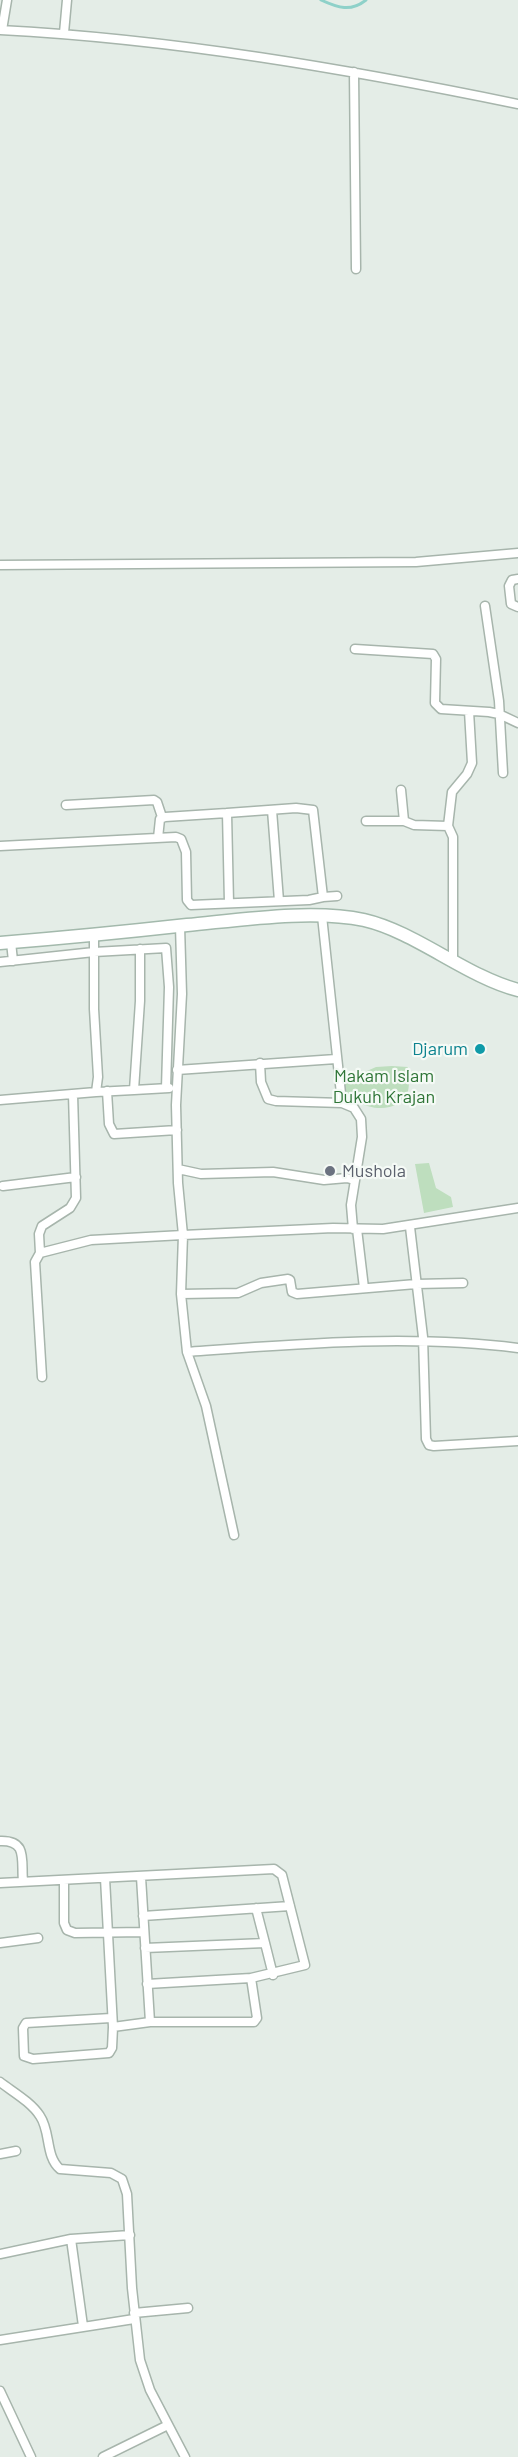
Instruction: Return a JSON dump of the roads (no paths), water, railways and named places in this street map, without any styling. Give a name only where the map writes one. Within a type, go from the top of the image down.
[{"type":"street","points":[[7,0],[1,30],[64,33],[188,47],[354,72],[518,104]]},
{"type":"street","points":[[64,33],[67,0]]},
{"type":"street","points":[[354,72],[356,269]]},
{"type":"street","points":[[0,565],[416,562],[518,553]]},
{"type":"street","points":[[518,579],[512,580],[509,586],[511,604],[518,607]]},
{"type":"street","points":[[485,606],[495,672],[503,773]]},
{"type":"street","points":[[356,649],[432,654],[436,659],[436,705],[441,709],[499,714],[518,723]]},
{"type":"street","points":[[453,962],[453,837],[448,826],[452,792],[467,774],[472,763],[469,711]]},
{"type":"street","points":[[401,790],[404,821]]},
{"type":"street","points":[[66,805],[154,800],[157,802],[162,818],[159,823],[158,838]]},
{"type":"street","points":[[162,818],[311,809],[314,812],[323,897]]},
{"type":"street","points":[[272,810],[279,901]]},
{"type":"street","points":[[227,813],[229,903]]},
{"type":"street","points":[[366,821],[404,821],[414,825],[448,826]]},
{"type":"street","points":[[0,846],[176,837],[181,839],[186,852],[186,900],[191,905],[211,907],[229,903],[253,912],[341,917],[375,923],[501,985],[518,990]]},
{"type":"street","points":[[13,961],[6,943],[211,922],[253,912],[279,901],[338,896]]},
{"type":"street","points":[[211,907],[211,922]]},
{"type":"street","points":[[322,916],[342,1102]]},
{"type":"street","points":[[180,926],[182,994],[176,1087],[178,1169],[183,1235],[181,1294],[187,1352],[206,1406],[234,1535]]},
{"type":"street","points":[[94,935],[98,1077],[96,1092]]},
{"type":"street","points":[[0,962],[94,951],[165,947],[168,951],[166,1088]]},
{"type":"street","points":[[134,1090],[140,1001],[140,949]]},
{"type":"street","points":[[177,1070],[336,1059]]},
{"type":"street","points":[[260,1063],[261,1082],[267,1099],[342,1102],[354,1108],[361,1119],[362,1137],[351,1205],[364,1288]]},
{"type":"street","points":[[0,1100],[176,1087]]},
{"type":"street","points":[[107,1091],[109,1124],[114,1134],[177,1130]]},
{"type":"street","points":[[42,1377],[35,1262],[40,1253],[39,1234],[42,1226],[70,1208],[76,1198],[73,1094]]},
{"type":"street","points":[[178,1169],[201,1173],[273,1172],[324,1180],[347,1178],[354,1180]]},
{"type":"street","points":[[3,1186],[76,1177]]},
{"type":"street","points":[[40,1253],[92,1240],[410,1227],[518,1208]]},
{"type":"street","points":[[410,1227],[422,1343],[426,1439],[429,1445],[518,1441]]},
{"type":"street","points":[[181,1294],[238,1293],[261,1284],[288,1279],[292,1292],[297,1294],[416,1284],[463,1283]]},
{"type":"street","points":[[187,1352],[322,1342],[422,1343],[518,1348]]},
{"type":"street","points":[[0,1841],[12,1840],[18,1844],[21,1850],[23,1882]]},
{"type":"street","points":[[0,1883],[274,1869],[282,1875],[305,1965],[273,1975],[251,1978],[147,1984]]},
{"type":"street","points":[[141,1877],[150,2022]]},
{"type":"street","points":[[105,1878],[112,2022],[112,2048],[109,2053],[33,2059],[24,2056],[23,2028],[26,2023],[112,2022],[254,2022],[257,2018],[251,1978]]},
{"type":"street","points":[[64,1880],[64,1923],[67,1930],[144,1932]]},
{"type":"street","points":[[143,1916],[290,1906]]},
{"type":"street","points":[[256,1908],[273,1975]]},
{"type":"street","points":[[0,1943],[38,1938]]},
{"type":"street","points":[[145,1948],[265,1943]]},
{"type":"street","points":[[0,2082],[41,2117],[50,2154],[54,2164],[60,2169],[111,2173],[122,2179],[127,2194],[134,2316],[143,2370],[150,2390],[185,2457]]},
{"type":"street","points":[[0,2154],[16,2151]]},
{"type":"street","points":[[0,2254],[71,2239],[130,2235]]},
{"type":"street","points":[[71,2239],[83,2326]]},
{"type":"street","points":[[0,2340],[54,2333],[134,2316],[188,2308]]},
{"type":"street","points":[[0,2391],[31,2457]]},
{"type":"street","points":[[103,2457],[168,2425]]},
{"type":"waterway","points":[[321,0],[344,8],[355,6],[366,0]]},
{"type":"place","name":"Djarum","points":[[480,1049]]},
{"type":"place","name":"Mushola","points":[[330,1171]]},
{"type":"park label","name":"Makam Islam Dukuh Krajan","points":[[384,1086]]}]
